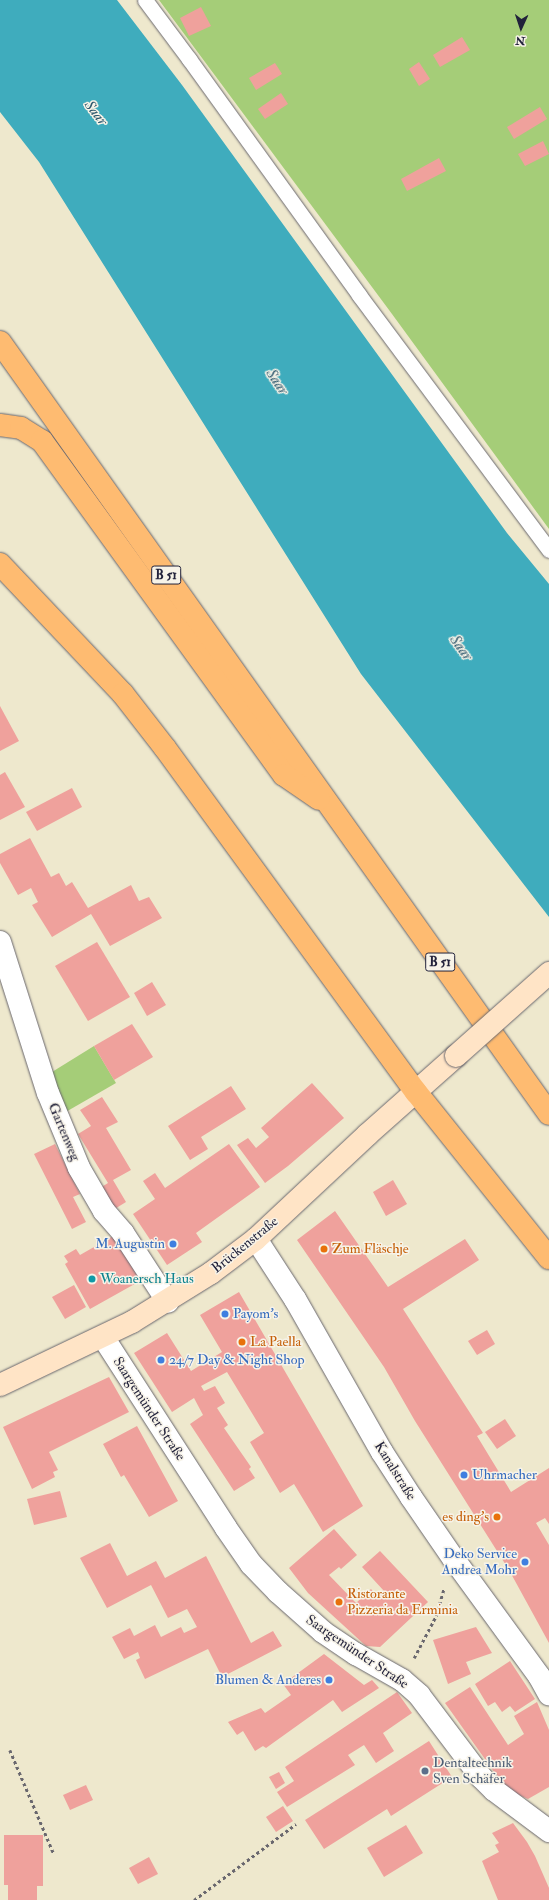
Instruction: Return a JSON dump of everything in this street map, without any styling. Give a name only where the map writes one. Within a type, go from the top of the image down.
[{"type":"main road","name":"B 51","points":[[0,342],[549,1114]]},
{"type":"main road","points":[[0,425],[21,428],[42,441],[284,775],[332,808]]},
{"type":"main road","points":[[0,564],[123,694],[165,748],[416,1092],[549,1258]]},
{"type":"main road","name":"Brückenstraße","points":[[0,1385],[103,1337],[168,1302],[212,1274],[256,1239],[362,1140],[549,973]]},
{"type":"street","name":"Gartenweg","points":[[0,942],[42,1078],[60,1125],[76,1160],[104,1211],[123,1233],[168,1302]]},
{"type":"street","name":"Kanalstraße","points":[[256,1239],[295,1299],[382,1452],[453,1558],[539,1676],[549,1694]]},
{"type":"street","name":"Saargemünder Straße","points":[[103,1337],[226,1528],[251,1564],[278,1592],[323,1632],[356,1654],[402,1680],[419,1695],[481,1777],[494,1790],[549,1831]]},
{"type":"lane","points":[[145,0],[190,59],[364,301],[549,550]]},
{"type":"path","points":[[402,1680],[436,1616],[453,1558]]},
{"type":"path","points":[[10,1750],[54,1854]]},
{"type":"path","points":[[194,1900],[296,1824]]},
{"type":"green space","points":[[159,0],[549,0],[549,529],[392,314]]},
{"type":"green space","points":[[94,1046],[116,1083],[64,1113],[52,1072]]},
{"type":"water","name":"Saar","points":[[0,0],[117,0],[182,85],[507,533],[549,584],[549,917],[361,674],[39,162],[0,112]]},
{"type":"building","points":[[201,7],[211,26],[189,36],[180,18]]},
{"type":"building","points":[[462,37],[470,50],[440,67],[433,55]]},
{"type":"building","points":[[419,62],[430,79],[419,86],[409,69]]},
{"type":"building","points":[[275,63],[282,74],[256,90],[249,78]]},
{"type":"building","points":[[281,93],[288,104],[265,119],[258,109]]},
{"type":"building","points":[[540,107],[547,119],[514,139],[507,127]]},
{"type":"building","points":[[543,141],[549,154],[525,166],[518,154]]},
{"type":"building","points":[[439,158],[446,171],[407,191],[401,179]]},
{"type":"building","points":[[0,706],[19,741],[0,751]]},
{"type":"building","points":[[5,772],[25,807],[0,820],[0,775]]},
{"type":"building","points":[[72,788],[82,807],[37,831],[26,812]]},
{"type":"building","points":[[30,838],[51,877],[59,873],[66,886],[72,882],[88,908],[131,885],[139,901],[149,897],[162,918],[110,946],[91,914],[52,937],[32,905],[38,902],[31,888],[18,895],[0,863],[0,854]]},
{"type":"building","points":[[97,942],[130,997],[88,1021],[55,966]]},
{"type":"building","points":[[152,982],[166,1005],[147,1016],[134,993]]},
{"type":"building","points":[[132,1024],[153,1057],[114,1080],[94,1046]]},
{"type":"building","points":[[312,1083],[344,1118],[288,1166],[265,1183],[237,1145],[248,1138],[256,1148],[269,1137],[261,1128]]},
{"type":"building","points":[[231,1086],[246,1109],[201,1137],[208,1149],[190,1160],[168,1126]]},
{"type":"building","points":[[102,1097],[118,1122],[106,1128],[131,1170],[113,1180],[126,1202],[113,1210],[100,1188],[108,1183],[78,1134],[91,1126],[80,1110]]},
{"type":"building","points":[[55,1144],[80,1194],[73,1197],[86,1222],[72,1229],[34,1154]]},
{"type":"building","points":[[229,1144],[260,1187],[196,1233],[202,1242],[167,1265],[133,1214],[155,1199],[143,1181],[155,1173],[165,1188]]},
{"type":"building","points":[[393,1180],[407,1204],[386,1216],[373,1192]]},
{"type":"building","points":[[335,1211],[388,1287],[465,1239],[479,1260],[403,1309],[483,1433],[477,1436],[511,1492],[549,1468],[549,1524],[545,1518],[536,1523],[549,1545],[549,1643],[509,1570],[415,1421],[384,1367],[297,1240]]},
{"type":"building","points":[[115,1235],[140,1281],[90,1309],[65,1264],[68,1262],[64,1256],[76,1249],[80,1255]]},
{"type":"building","points":[[74,1285],[86,1307],[65,1319],[52,1297]]},
{"type":"building","points":[[239,1292],[363,1506],[323,1532],[294,1484],[280,1493],[250,1442],[264,1433],[227,1372],[201,1386],[204,1391],[215,1386],[225,1403],[217,1408],[228,1425],[224,1428],[251,1467],[249,1469],[255,1478],[234,1491],[190,1424],[203,1415],[194,1398],[172,1412],[134,1353],[167,1333],[191,1371],[222,1352],[200,1315]]},
{"type":"building","points":[[487,1330],[495,1344],[477,1355],[468,1341]]},
{"type":"building","points":[[109,1377],[129,1412],[49,1452],[58,1470],[53,1472],[55,1477],[32,1489],[3,1427]]},
{"type":"building","points":[[505,1419],[516,1436],[497,1449],[485,1432]]},
{"type":"building","points":[[137,1426],[178,1501],[149,1517],[124,1475],[121,1477],[103,1444]]},
{"type":"building","points":[[60,1491],[67,1517],[34,1525],[27,1499]]},
{"type":"building","points":[[334,1529],[357,1555],[341,1569],[339,1567],[329,1575],[356,1603],[371,1589],[377,1596],[384,1591],[362,1567],[380,1551],[428,1602],[380,1647],[366,1646],[308,1593],[289,1568]]},
{"type":"building","points":[[110,1543],[127,1576],[156,1561],[165,1578],[206,1556],[251,1643],[273,1631],[282,1646],[222,1677],[208,1649],[145,1679],[136,1660],[140,1658],[138,1652],[124,1659],[112,1637],[130,1628],[134,1636],[155,1625],[161,1637],[181,1627],[184,1633],[197,1627],[187,1609],[168,1618],[151,1585],[107,1608],[80,1558]]},
{"type":"building","points":[[476,1627],[492,1653],[466,1662],[471,1674],[448,1684],[433,1640]]},
{"type":"building","points":[[324,1654],[364,1685],[372,1680],[379,1688],[342,1712],[333,1700],[266,1748],[263,1746],[255,1751],[243,1731],[237,1735],[228,1722],[261,1708],[265,1713],[291,1695],[283,1684]]},
{"type":"building","points":[[510,1661],[535,1699],[515,1712],[510,1706],[502,1712],[495,1702],[488,1706],[475,1684]]},
{"type":"building","points":[[470,1687],[508,1745],[524,1734],[514,1716],[537,1702],[549,1730],[549,1787],[528,1799],[507,1790],[445,1703]]},
{"type":"building","points":[[397,1692],[412,1713],[383,1733],[394,1751],[376,1763],[364,1745],[348,1755],[355,1765],[287,1807],[277,1792],[294,1781],[285,1767]]},
{"type":"building","points":[[429,1741],[452,1777],[391,1816],[387,1809],[324,1849],[305,1820]]},
{"type":"building","points":[[279,1772],[285,1783],[276,1789],[269,1777]]},
{"type":"building","points":[[86,1785],[93,1800],[70,1810],[63,1795]]},
{"type":"building","points":[[283,1806],[293,1821],[276,1832],[266,1817]]},
{"type":"building","points":[[513,1823],[535,1856],[549,1888],[549,1900],[498,1900],[482,1861],[499,1852],[495,1845],[499,1843],[492,1833]]},
{"type":"building","points":[[406,1825],[423,1853],[384,1877],[367,1848]]},
{"type":"building","points":[[4,1835],[43,1835],[43,1886],[37,1886],[37,1900],[8,1900],[8,1885],[4,1885]]},
{"type":"building","points":[[149,1857],[158,1874],[138,1884],[129,1868]]},
{"type":"place","name":"M. Augustin","points":[[173,1244]]},
{"type":"place","name":"Zum Fläschje","points":[[324,1249]]},
{"type":"place","name":"Woanersch Haus","points":[[92,1279]]},
{"type":"place","name":"Payom's","points":[[225,1314]]},
{"type":"place","name":"La Paella","points":[[242,1342]]},
{"type":"place","name":"24/7 Day & Night Shop","points":[[161,1360]]},
{"type":"place","name":"Uhrmacher","points":[[464,1475]]},
{"type":"place","name":"es ding's","points":[[497,1517]]},
{"type":"place","name":"Deko Service Andrea Mohr","points":[[525,1562]]},
{"type":"place","name":"Ristorante Pizzeria da Erminia","points":[[339,1602]]},
{"type":"place","name":"Blumen & Anderes","points":[[329,1680]]},
{"type":"place","name":"Dentaltechnik Sven Schäfer","points":[[425,1771]]}]
